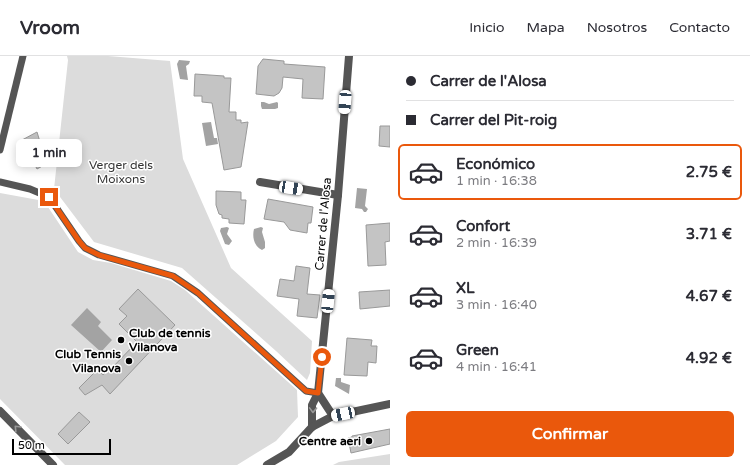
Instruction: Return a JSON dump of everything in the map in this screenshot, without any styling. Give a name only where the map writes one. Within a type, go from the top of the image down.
[{"type":"street","name":"Carrer de l'Alosa","points":[[312,427],[312,406],[318,393],[338,196],[349,56]]},
{"type":"street","points":[[260,182],[338,196]]},
{"type":"street","points":[[318,393],[333,416]]},
{"type":"street","points":[[268,465],[289,452],[312,427],[333,416],[390,404]]},
{"type":"street","points":[[0,411],[53,465]]},
{"type":"lane","points":[[0,150],[23,56]]},
{"type":"lane","points":[[0,182],[30,189],[49,197],[85,248],[99,255],[173,276],[198,293],[306,391],[318,393]]},
{"type":"green space","name":"Verger dels Moixons","points":[[67,56],[108,56],[170,61],[183,159],[231,268],[312,341],[310,373],[307,380],[182,268],[94,242],[54,189],[68,60]]},
{"type":"green space","name":"Club de tennis Vilanova","points":[[0,193],[44,201],[78,252],[93,260],[111,263],[171,281],[185,290],[297,390],[298,417],[276,441],[237,465],[65,465],[0,399]]},
{"type":"green space","points":[[390,454],[390,465],[333,465],[339,462]]},
{"type":"shaded area","points":[[179,60],[190,61],[186,66],[188,80],[180,79],[177,64]]},
{"type":"shaded area","points":[[261,102],[269,104],[277,102],[278,108],[262,109]]},
{"type":"shaded area","points":[[211,122],[214,138],[217,138],[218,144],[206,146],[202,123]]},
{"type":"shaded area","points":[[357,188],[367,189],[365,206],[368,209],[366,212],[362,209],[355,208]]},
{"type":"shaded area","points":[[261,227],[263,228],[262,232],[265,242],[265,248],[262,250],[255,244],[253,235],[254,229]]},
{"type":"shaded area","points":[[221,228],[229,228],[227,234],[232,241],[229,245],[225,244],[220,231]]},
{"type":"shaded area","points":[[87,308],[101,322],[98,326],[112,340],[101,352],[71,325]]},
{"type":"shaded area","points":[[336,378],[341,378],[341,382],[350,385],[349,394],[335,386]]},
{"type":"building","points":[[263,59],[284,61],[284,64],[325,67],[323,99],[302,98],[303,79],[283,77],[282,88],[279,93],[274,96],[256,94],[258,66]]},
{"type":"building","points":[[195,74],[224,76],[224,78],[231,78],[229,112],[236,112],[236,120],[241,120],[241,123],[248,122],[241,167],[224,170],[212,103],[202,102],[202,96],[194,96]]},
{"type":"building","points":[[380,126],[390,126],[390,147],[379,146]]},
{"type":"building","points":[[37,132],[44,155],[42,156],[46,164],[37,169],[22,140]]},
{"type":"building","points":[[216,191],[241,192],[241,200],[246,200],[244,224],[229,223],[229,219],[222,218],[222,215],[219,214],[216,205]]},
{"type":"building","points":[[268,199],[313,207],[311,223],[308,223],[307,233],[290,230],[284,222],[264,219]]},
{"type":"building","points":[[390,223],[390,241],[385,242],[386,265],[368,266],[366,225]]},
{"type":"building","points":[[296,266],[310,268],[307,294],[320,295],[317,318],[297,316],[299,299],[277,296],[280,279],[294,281]]},
{"type":"building","name":"Club Tennis Vilanova","points":[[138,289],[175,325],[110,394],[102,385],[85,395],[79,388],[98,369],[103,375],[108,370],[109,371],[137,342],[119,324],[127,316],[119,309]]},
{"type":"building","points":[[390,290],[390,306],[360,309],[359,292]]},
{"type":"building","points":[[347,338],[372,340],[371,346],[377,346],[376,363],[368,362],[367,376],[344,375]]},
{"type":"building","points":[[79,412],[90,422],[68,444],[58,434]]},
{"type":"building","name":"Centre aeri","points":[[390,429],[390,444],[351,453],[348,438]]},
{"type":"place","name":"Club de tennis Vilanova","points":[[121,340]]},
{"type":"place","name":"Club Tennis Vilanova","points":[[129,361]]},
{"type":"place","name":"Centre aeri","points":[[369,441]]},
{"type":"route","points":[[49,197],[85,248],[99,255],[173,276],[198,293],[306,391],[318,393],[322,357]]}]
